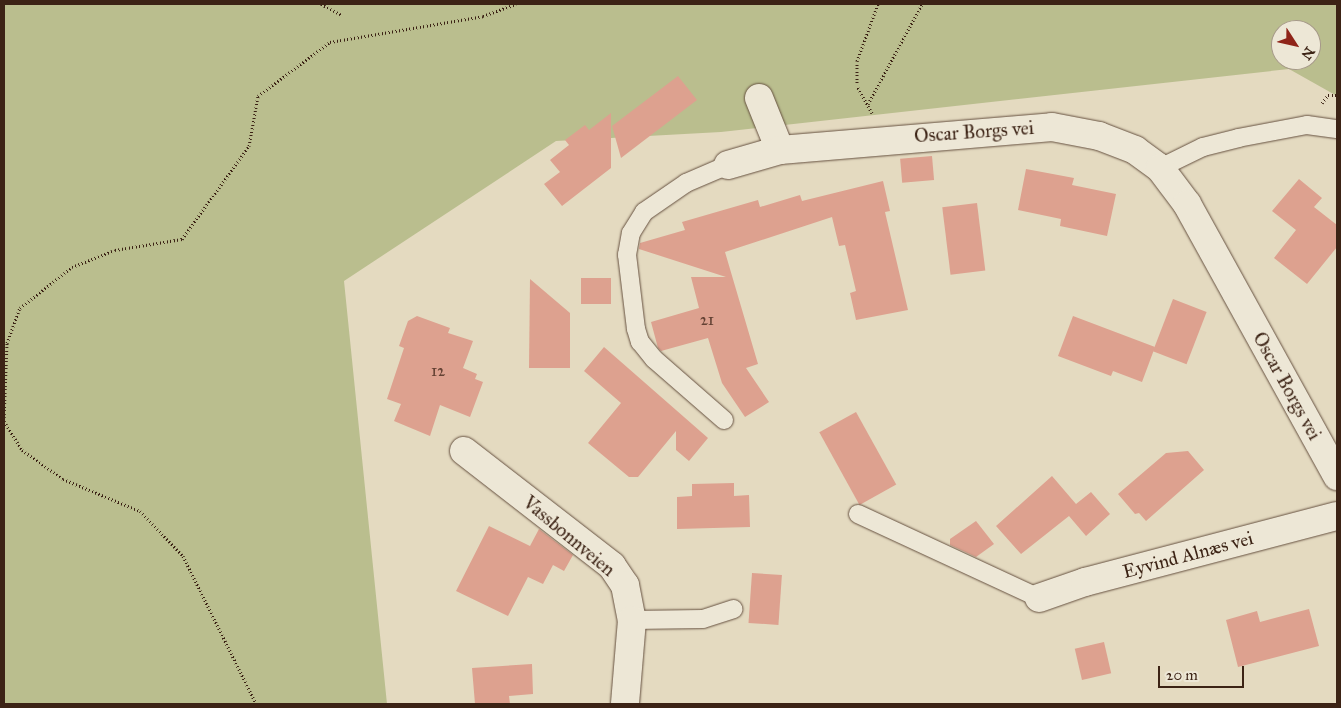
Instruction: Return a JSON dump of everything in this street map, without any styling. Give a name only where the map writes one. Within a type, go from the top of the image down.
[{"type":"street","points":[[759,98],[780,150]]},
{"type":"street","name":"Oscar Borgs vei","points":[[728,165],[780,150],[887,138],[1052,127],[1100,136],[1135,150],[1160,168],[1187,204],[1337,476]]},
{"type":"street","name":"Vassbonnveien","points":[[464,451],[612,566],[625,585],[632,620],[625,704]]},
{"type":"street","name":"Eyvind Alnæs vei","points":[[1040,598],[1085,582],[1337,516]]},
{"type":"lane","points":[[1160,168],[1203,147],[1238,138],[1307,125],[1337,129]]},
{"type":"lane","points":[[724,420],[654,359],[640,342],[636,329],[627,255],[631,233],[644,212],[686,183],[728,165]]},
{"type":"lane","points":[[858,514],[1040,598]]},
{"type":"lane","points":[[632,620],[665,622],[703,619],[734,609]]},
{"type":"path","points":[[321,4],[342,15]]},
{"type":"path","points":[[256,704],[182,556],[140,511],[63,480],[22,450],[4,421],[7,344],[20,308],[72,267],[115,250],[182,239],[249,146],[258,96],[330,42],[483,16],[516,4]]},
{"type":"path","points":[[878,4],[857,61],[857,86],[887,138]]},
{"type":"path","points":[[868,105],[922,4]]},
{"type":"green space","points":[[4,4],[1337,4],[1337,96],[1291,70],[1321,70],[1321,20],[1271,20],[1271,70],[1280,70],[721,132],[556,141],[344,281],[387,704],[4,704]]},
{"type":"building","points":[[678,76],[697,100],[621,158],[612,126]]},
{"type":"building","points":[[611,113],[611,168],[562,206],[544,184],[560,172],[550,160],[569,145],[565,140],[585,125],[589,130]]},
{"type":"building","points":[[932,156],[934,180],[902,183],[900,159]]},
{"type":"building","points":[[1026,169],[1074,178],[1072,185],[1116,194],[1107,236],[1060,226],[1061,219],[1018,210]]},
{"type":"building","points":[[1299,179],[1322,198],[1314,207],[1337,225],[1337,247],[1307,284],[1274,258],[1296,230],[1272,211]]},
{"type":"building","points":[[883,181],[890,211],[885,212],[908,310],[856,320],[850,293],[856,291],[845,245],[839,246],[832,217],[725,252],[758,364],[746,368],[769,402],[745,417],[722,383],[708,338],[661,351],[658,348],[651,322],[699,308],[691,277],[726,277],[639,249],[640,243],[685,230],[682,222],[758,200],[760,207],[800,195],[802,201]]},
{"type":"building","points":[[977,203],[985,270],[951,275],[942,207]]},
{"type":"building","points":[[581,278],[611,278],[611,304],[581,304]]},
{"type":"building","points":[[530,279],[570,313],[570,368],[529,368]]},
{"type":"building","points":[[1173,299],[1207,312],[1187,364],[1153,351]]},
{"type":"building","points":[[417,316],[450,328],[448,333],[473,341],[463,368],[477,374],[475,379],[483,382],[470,417],[440,405],[430,436],[394,421],[401,404],[387,399],[404,348],[399,346],[408,321]]},
{"type":"building","points":[[1073,316],[1155,347],[1142,382],[1113,371],[1111,376],[1058,356]]},
{"type":"building","points":[[604,347],[708,438],[689,461],[676,450],[676,431],[638,477],[629,477],[588,443],[621,403],[584,371]]},
{"type":"building","points":[[856,412],[896,485],[860,505],[819,432]]},
{"type":"building","points":[[1188,451],[1204,470],[1146,521],[1139,513],[1135,514],[1118,494],[1166,453]]},
{"type":"building","points":[[1052,476],[1076,504],[1091,492],[1110,514],[1086,536],[1069,516],[1021,554],[996,526]]},
{"type":"building","points":[[734,483],[734,496],[749,495],[750,527],[677,529],[677,497],[692,496],[692,484]]},
{"type":"building","points":[[976,521],[994,544],[976,557],[950,545],[950,539]]},
{"type":"building","points":[[489,526],[530,546],[539,529],[573,555],[564,571],[553,565],[543,584],[528,577],[508,616],[456,591]]},
{"type":"building","points":[[752,573],[782,575],[778,625],[749,623]]},
{"type":"building","points":[[1309,609],[1319,646],[1238,667],[1226,620],[1257,611],[1260,622]]},
{"type":"building","points":[[1104,642],[1111,673],[1082,680],[1075,649]]},
{"type":"building","points":[[532,664],[533,694],[509,696],[510,704],[475,704],[472,668]]}]
